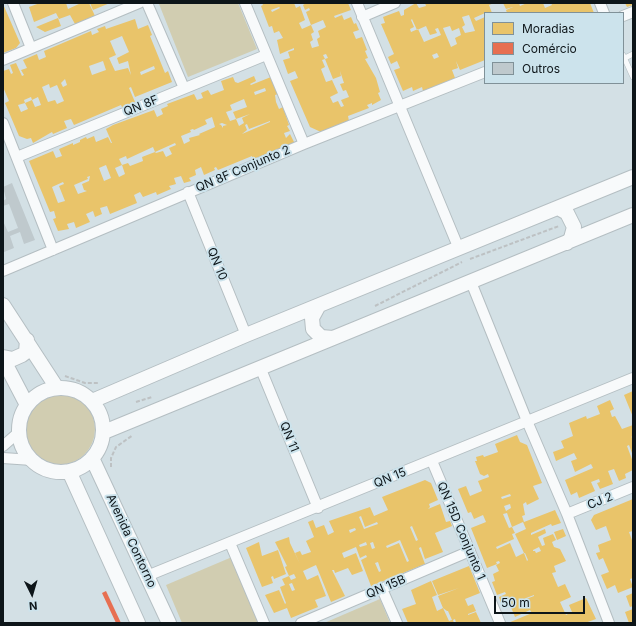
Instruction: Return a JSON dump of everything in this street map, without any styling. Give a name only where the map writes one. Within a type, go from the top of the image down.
[{"type":"main road","points":[[92,401],[246,335],[318,307],[633,177]]},
{"type":"main road","points":[[558,208],[567,213],[572,223],[573,234],[567,243]]},
{"type":"main road","points":[[104,432],[633,215]]},
{"type":"main road","points":[[3,305],[57,388]]},
{"type":"main road","points":[[318,307],[312,318],[313,329],[321,337],[334,338]]},
{"type":"main road","points":[[3,358],[13,359],[26,352],[27,340]]},
{"type":"main road","points":[[3,358],[27,405]]},
{"type":"main road","points":[[57,388],[76,391],[92,401],[99,410],[103,420],[104,432],[100,446],[92,458],[78,469],[69,471],[49,470],[32,460],[25,452],[19,432],[21,418],[27,405],[40,393],[57,388]]},
{"type":"main road","name":"Avenida Contorno","points":[[92,458],[168,623]]},
{"type":"main road","points":[[69,471],[138,623]]},
{"type":"street","points":[[13,3],[31,48]]},
{"type":"street","points":[[3,60],[139,3]]},
{"type":"street","points":[[147,3],[184,88]]},
{"type":"street","points":[[245,3],[304,144]]},
{"type":"street","points":[[357,3],[459,249]]},
{"type":"street","points":[[362,17],[395,3]]},
{"type":"street","name":"QN 8F","points":[[17,157],[266,55]]},
{"type":"street","name":"QN 8F Conjunto 2","points":[[3,271],[304,144],[484,72]]},
{"type":"street","points":[[3,123],[53,250]]},
{"type":"street","name":"QN 10","points":[[188,192],[246,335]]},
{"type":"street","points":[[471,282],[526,421],[567,514],[609,623]]},
{"type":"street","name":"QN 11","points":[[260,367],[318,508]]},
{"type":"street","name":"QN 15","points":[[147,576],[318,508],[633,378]]},
{"type":"street","points":[[3,446],[19,432]]},
{"type":"street","points":[[3,458],[32,460]]},
{"type":"street","name":"QN 15D Conjunto 1","points":[[432,461],[500,623]]},
{"type":"street","name":"CJ 2","points":[[567,514],[633,487]]},
{"type":"street","points":[[230,543],[264,623]]},
{"type":"street","name":"QN 15B","points":[[301,623],[470,551]]},
{"type":"street","points":[[382,589],[397,623]]},
{"type":"lane","points":[[633,54],[624,56],[633,77]]},
{"type":"path","points":[[372,307],[398,292],[464,261],[556,226],[572,223]]},
{"type":"path","points":[[62,374],[84,383],[101,383]]},
{"type":"path","points":[[129,385],[136,402],[158,395]]},
{"type":"shaded area","points":[[238,3],[257,49],[188,77],[159,4]]},
{"type":"shaded area","points":[[59,393],[73,396],[85,403],[92,415],[95,429],[92,443],[85,455],[73,462],[59,465],[45,462],[33,455],[26,443],[23,429],[26,415],[33,403],[45,396]]},
{"type":"shaded area","points":[[232,557],[260,623],[182,623],[166,585]]},
{"type":"shaded area","points":[[380,599],[390,623],[324,623]]},
{"type":"building: Moradias","points":[[40,3],[66,3],[68,9],[81,3],[89,3],[95,16],[75,24],[70,15],[59,19],[56,13],[34,22],[29,7]]},
{"type":"building: Moradias","points":[[90,3],[110,3],[93,10]]},
{"type":"building: Moradias","points":[[262,3],[294,3],[296,8],[300,6],[305,20],[299,23],[302,29],[311,25],[306,12],[310,10],[309,8],[305,10],[303,5],[306,3],[348,3],[351,10],[334,16],[335,18],[342,15],[344,20],[351,17],[354,24],[356,23],[359,30],[353,32],[356,39],[362,37],[367,50],[365,51],[368,58],[365,59],[376,78],[380,92],[378,93],[381,100],[372,105],[372,103],[367,105],[369,108],[348,116],[349,121],[321,132],[310,127],[290,81],[298,78],[295,71],[288,74],[283,60],[290,58],[288,52],[294,50],[294,48],[280,54],[277,40],[283,38],[279,31],[274,33],[272,26],[269,27],[261,6],[263,5]],"holes":[[[279,7],[280,8],[272,12],[271,10]],[[323,20],[326,27],[318,31],[320,37],[317,39],[319,46],[312,48],[310,42],[313,40],[311,34],[314,32],[311,25]],[[326,54],[328,58],[325,59],[323,55]],[[325,59],[333,79],[341,76],[340,71],[344,83],[340,84],[343,91],[346,90],[349,97],[341,100],[344,106],[341,107],[338,101],[333,103],[330,97],[338,93],[332,80],[326,82],[321,69],[325,67],[322,60]]]},
{"type":"building: Moradias","points":[[416,3],[419,8],[426,6],[425,3],[494,3],[489,5],[492,12],[484,12],[484,13],[474,18],[476,21],[484,17],[484,60],[460,70],[456,61],[458,68],[452,70],[455,78],[423,91],[422,87],[413,91],[412,87],[403,91],[394,70],[400,68],[397,61],[391,64],[388,57],[394,54],[381,24],[385,23],[383,17],[399,11],[401,16],[404,15],[404,10]],"holes":[[[469,15],[475,31],[465,33],[462,27],[465,25],[462,17]],[[412,19],[417,30],[411,32],[410,29],[414,27],[411,20]],[[426,26],[430,35],[437,33],[435,29],[438,28],[441,35],[424,42],[418,29]],[[450,26],[452,31],[459,28],[461,35],[455,38],[457,44],[451,47],[443,28]],[[437,53],[439,57],[434,59],[432,55]]]},
{"type":"building: Moradias","points":[[503,3],[519,3],[520,6],[527,3],[543,3],[545,8],[552,5],[551,3],[590,3],[594,12],[507,12],[506,10],[513,7],[506,9]]},
{"type":"building: Moradias","points":[[625,3],[633,3],[633,5],[627,7]]},
{"type":"building: Moradias","points":[[3,4],[20,43],[16,48],[3,53]]},
{"type":"building: Moradias","points":[[58,18],[61,26],[45,32],[36,27]]},
{"type":"building: Moradias","points":[[135,19],[138,29],[148,25],[152,35],[150,36],[165,73],[168,71],[172,82],[135,97],[131,87],[129,88],[135,102],[122,107],[121,105],[74,125],[71,119],[64,121],[67,128],[53,134],[52,132],[33,143],[31,138],[27,139],[19,136],[5,103],[9,101],[3,87],[3,71],[9,69],[11,74],[13,73],[10,65],[16,63],[22,76],[24,75],[21,70],[27,68],[23,60],[37,54],[39,60],[46,57],[44,51],[91,31],[92,35],[99,32],[97,29],[105,26],[106,29]],"holes":[[[122,36],[129,52],[117,58],[119,64],[128,61],[131,75],[128,68],[115,71],[109,58],[116,55],[110,41]],[[103,61],[106,70],[92,75],[89,66]],[[154,66],[155,69],[141,75],[140,72]],[[65,79],[67,85],[63,87],[61,83]],[[49,84],[50,88],[57,85],[64,101],[57,104],[55,100],[48,102],[42,87]],[[31,97],[32,100],[25,103],[24,100]],[[38,97],[41,105],[35,107],[32,100]],[[25,103],[28,109],[21,112],[18,105]]]},
{"type":"building: Moradias","points":[[254,76],[256,81],[250,84],[251,85],[271,77],[278,94],[275,95],[276,102],[279,109],[283,107],[289,125],[287,126],[290,131],[284,133],[286,138],[290,134],[294,142],[292,145],[253,160],[252,156],[218,170],[216,167],[214,168],[215,170],[204,175],[201,167],[195,170],[196,175],[189,178],[191,181],[184,183],[181,176],[174,178],[176,184],[169,186],[171,189],[157,195],[156,192],[143,197],[140,192],[134,195],[137,203],[110,214],[107,206],[100,208],[102,214],[95,217],[93,211],[86,214],[90,222],[76,228],[74,222],[67,224],[69,229],[58,231],[53,219],[56,218],[54,211],[50,212],[29,161],[53,151],[56,158],[62,156],[59,149],[73,143],[73,145],[80,142],[80,140],[86,137],[87,139],[94,136],[96,142],[108,137],[112,143],[106,129],[113,125],[154,110],[157,117],[163,114],[161,109],[168,106],[167,104],[194,94],[197,100],[203,98],[201,93],[208,90],[211,95],[224,90],[221,81],[233,77],[235,82],[238,83]],"holes":[[[265,88],[266,91],[255,95],[254,92]],[[244,99],[247,107],[233,112],[236,119],[230,121],[226,112],[232,110],[230,105]],[[250,114],[242,118],[244,123],[239,126],[236,119]],[[212,117],[215,127],[199,134],[200,135],[189,138],[190,141],[184,144],[181,136],[191,132],[190,130],[194,130],[207,124],[205,120]],[[270,121],[242,134],[247,130],[245,125],[247,124],[249,129]],[[222,123],[227,125],[223,126],[223,128],[219,124]],[[175,143],[176,145],[169,148],[172,154],[166,157],[163,151],[155,152]],[[153,147],[155,152],[142,157],[143,161],[130,166],[128,163],[122,165],[119,159],[126,156],[127,159]],[[106,165],[111,178],[104,181],[99,168]],[[122,165],[125,174],[119,177],[115,168]],[[90,176],[89,181],[82,184],[84,190],[87,191],[78,194],[74,185],[88,179],[87,177]],[[63,182],[64,184],[59,186],[65,201],[58,203],[52,187]]]},
{"type":"building: Moradias","points":[[633,391],[633,417],[624,395]]},
{"type":"building: Moradias","points":[[610,400],[614,409],[610,411],[612,417],[615,416],[622,429],[633,425],[633,436],[631,437],[633,438],[633,456],[629,445],[627,446],[633,462],[633,470],[625,474],[626,478],[619,481],[614,469],[608,471],[613,484],[600,489],[597,483],[600,482],[599,479],[591,482],[595,491],[579,498],[577,492],[571,495],[565,480],[593,468],[591,464],[575,472],[571,461],[577,459],[574,453],[556,461],[553,452],[564,448],[561,441],[573,436],[569,423],[586,416],[587,419],[600,414],[597,406]]},
{"type":"building: Moradias","points":[[517,435],[520,442],[527,445],[542,483],[533,486],[539,499],[527,505],[526,502],[523,504],[525,515],[522,516],[524,522],[555,510],[561,523],[552,526],[551,524],[531,533],[531,535],[545,529],[546,533],[538,537],[542,546],[545,545],[543,538],[553,534],[556,540],[552,542],[554,547],[560,549],[566,561],[554,566],[556,572],[552,573],[558,587],[565,584],[571,597],[560,602],[566,615],[572,612],[569,605],[586,598],[596,619],[585,623],[508,623],[532,613],[530,610],[515,617],[508,600],[501,603],[499,597],[506,594],[505,592],[497,595],[492,582],[495,581],[493,574],[499,571],[496,565],[500,563],[499,561],[496,562],[497,564],[487,568],[471,528],[486,522],[483,515],[474,519],[471,512],[468,513],[458,489],[466,486],[470,496],[482,491],[478,481],[489,477],[488,474],[484,476],[480,474],[475,461],[477,461],[476,457],[483,455],[484,457],[498,452],[495,444]],"holes":[[[510,494],[511,496],[502,499],[501,497]],[[510,504],[511,508],[506,511],[504,506]],[[507,513],[512,527],[509,528],[503,514]],[[523,522],[526,529],[515,534],[524,553],[516,557],[510,543],[497,549],[496,547],[514,539],[512,534],[515,533],[512,527]],[[539,547],[541,551],[536,553],[533,551]],[[534,595],[534,596],[521,600]]]},
{"type":"building: Moradias","points":[[425,480],[431,483],[438,500],[429,504],[430,507],[428,509],[440,504],[446,522],[450,521],[452,526],[435,533],[443,552],[425,559],[421,547],[419,548],[425,564],[371,586],[361,560],[367,557],[366,555],[360,558],[356,547],[342,553],[344,558],[356,553],[363,571],[352,575],[348,568],[335,573],[334,570],[332,570],[345,596],[331,602],[316,565],[303,571],[307,580],[318,575],[326,596],[315,600],[318,607],[291,618],[287,608],[274,613],[265,595],[279,590],[285,604],[286,603],[280,587],[285,585],[282,579],[289,576],[285,567],[287,566],[275,542],[289,537],[290,543],[300,564],[295,553],[300,551],[302,555],[311,552],[306,541],[314,537],[308,522],[313,520],[316,528],[324,525],[328,535],[334,532],[329,521],[370,507],[374,516],[388,510],[382,497]],"holes":[[[361,516],[365,527],[377,522],[378,524],[364,529],[359,517]],[[412,526],[418,540],[416,541],[410,527]],[[355,528],[356,530],[350,533],[349,530]],[[400,540],[409,561],[407,562],[399,543],[387,548],[386,546]],[[366,542],[367,545],[360,547],[359,545]],[[373,542],[375,548],[372,549],[370,543]],[[378,562],[381,571],[379,572],[375,563]],[[294,574],[296,578],[291,580],[289,576]],[[292,583],[295,590],[292,591],[289,584]]]},
{"type":"building: Moradias","points":[[633,499],[633,531],[629,532],[633,543],[633,578],[630,579],[633,587],[618,593],[615,585],[607,589],[601,575],[609,572],[603,558],[599,560],[596,553],[600,552],[598,545],[611,540],[606,526],[596,530],[591,520],[594,515]]},
{"type":"building: Moradias","points":[[563,529],[566,536],[557,540],[554,532]]},
{"type":"building: Moradias","points":[[259,542],[262,556],[278,550],[286,574],[274,579],[273,576],[271,577],[273,583],[262,587],[246,548]]},
{"type":"building: Moradias","points":[[469,566],[480,593],[465,599],[468,606],[473,604],[476,611],[468,615],[476,612],[481,623],[456,623],[455,619],[453,620],[454,623],[408,623],[402,609],[416,604],[411,590],[431,581],[437,595],[432,597],[437,611],[443,608],[438,596],[459,588],[438,595],[432,581]],"holes":[[[443,608],[448,611],[452,620],[449,621]]]},
{"type":"building: Moradias","points":[[633,593],[633,606],[630,607],[626,596]]},
{"type":"building: Moradias","points":[[633,609],[633,623],[629,623],[625,612]]},
{"type":"building: Comércio","points":[[106,591],[121,623],[116,623],[102,593]]},
{"type":"building: Outros","points":[[12,183],[35,240],[24,244],[20,232],[10,236],[14,248],[4,252],[3,221],[8,232],[18,228],[9,204],[3,206],[3,201],[6,199],[3,187]]}]
